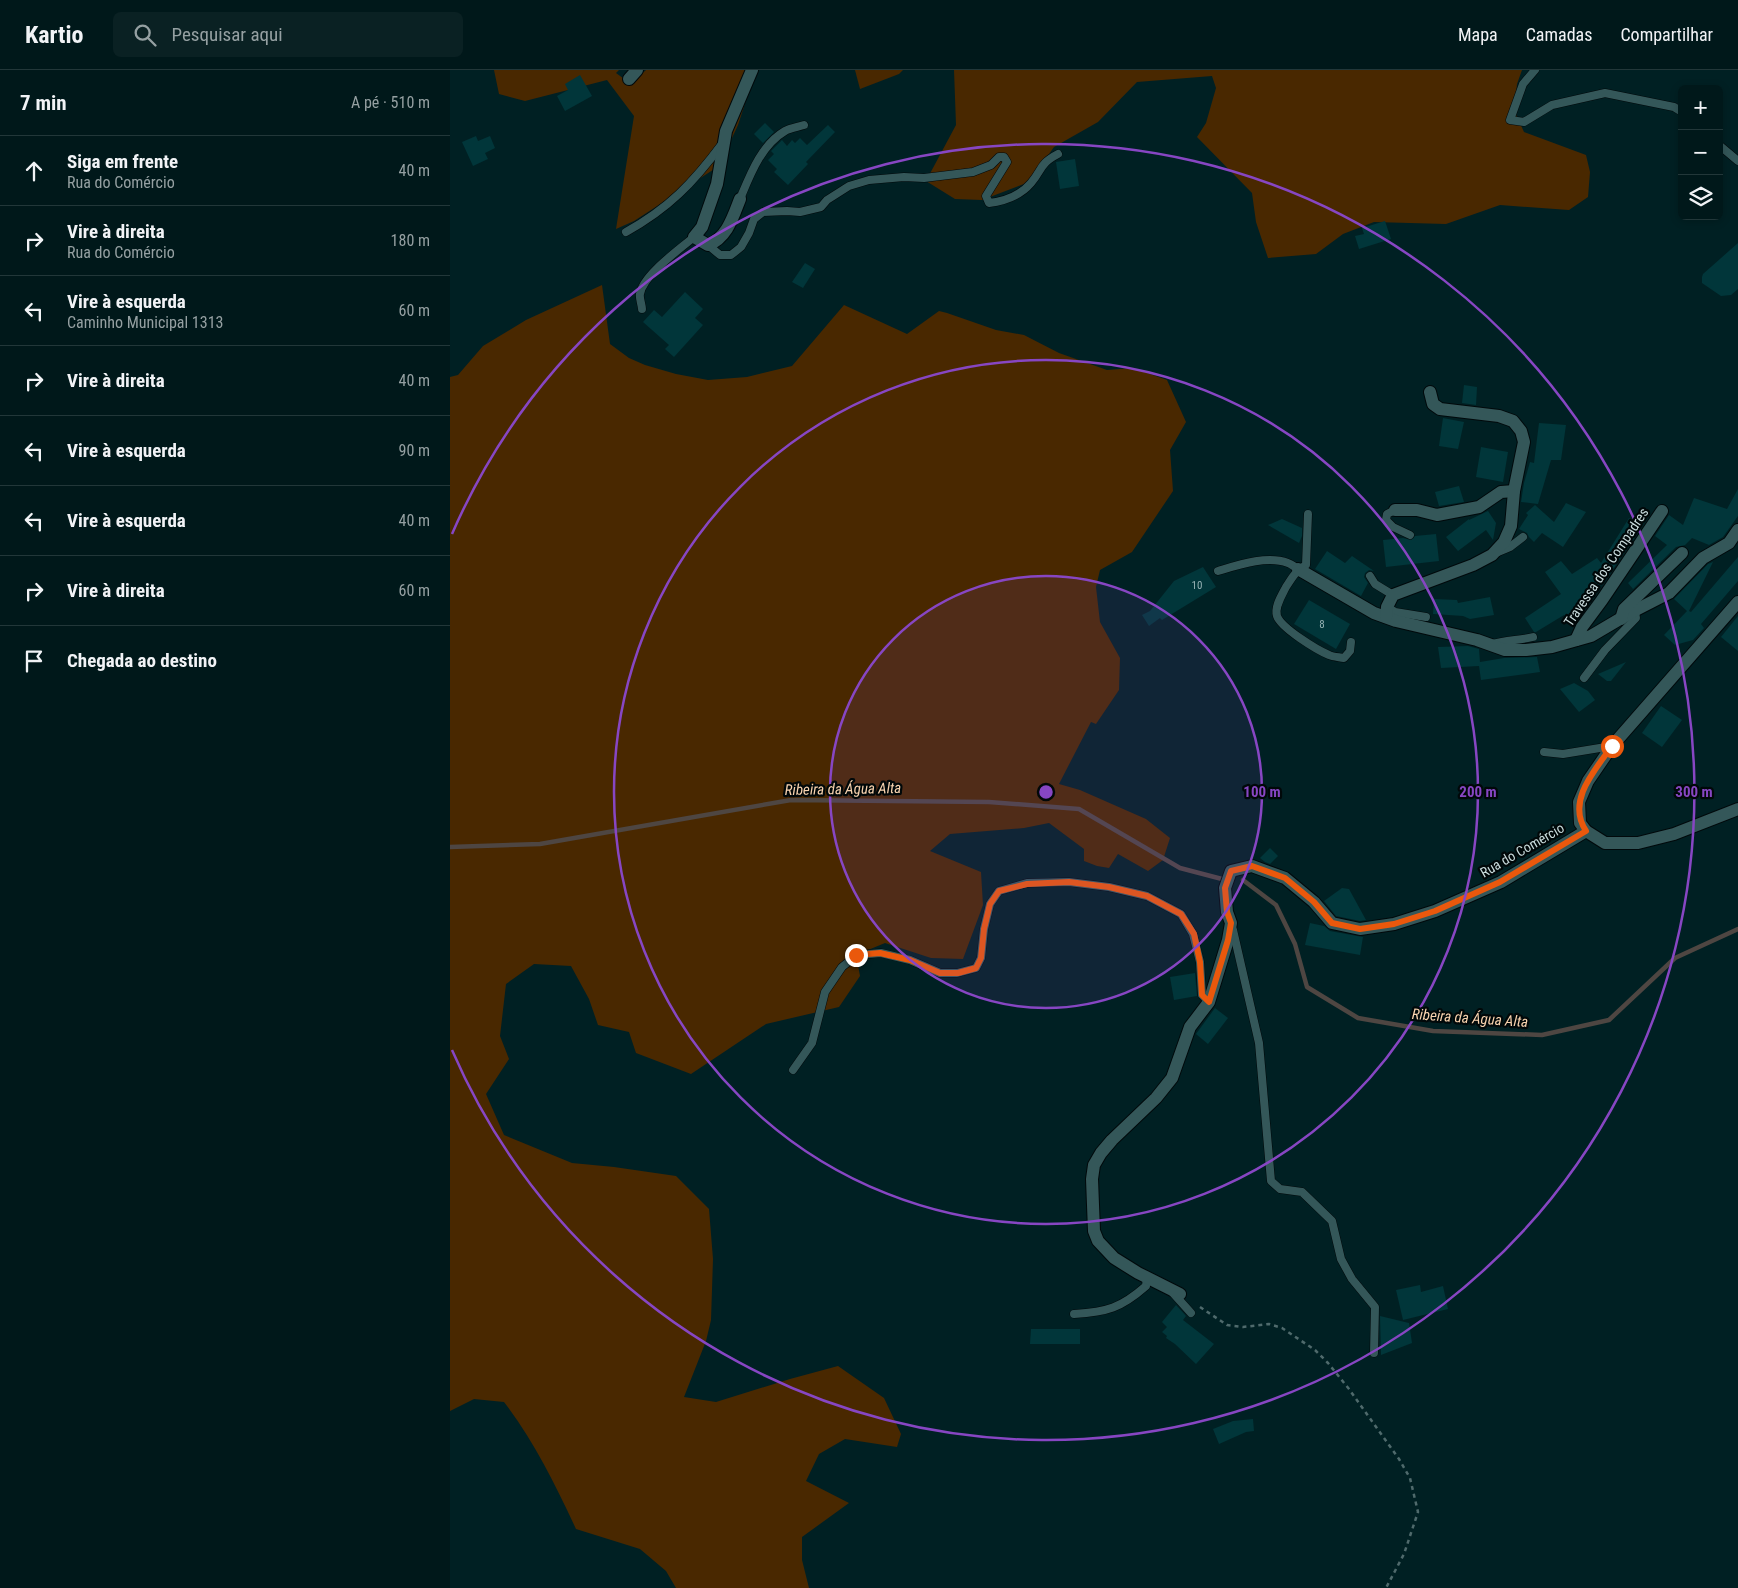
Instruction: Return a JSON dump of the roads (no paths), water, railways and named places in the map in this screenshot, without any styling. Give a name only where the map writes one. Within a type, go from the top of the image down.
[{"type":"street","points":[[740,199],[730,224],[718,241],[708,245],[694,237],[702,227],[717,184],[726,131],[752,70]]},
{"type":"street","points":[[1386,612],[1393,594],[1473,565],[1492,555],[1504,542],[1511,526],[1514,491],[1524,442],[1521,431],[1513,421],[1499,416],[1440,409],[1433,404],[1430,392]]},
{"type":"street","points":[[1395,510],[1417,510],[1437,515],[1479,507],[1501,492],[1514,491]]},
{"type":"street","name":"Travessa dos Compadres","points":[[1576,640],[1582,627],[1662,511]]},
{"type":"street","points":[[1298,570],[1374,613],[1386,612],[1504,650],[1526,650],[1552,647],[1591,636],[1669,593],[1703,558],[1729,543],[1738,530]]},
{"type":"street","points":[[1621,619],[1624,609],[1682,553]]},
{"type":"street","name":"Rua do Comércio","points":[[1231,923],[1227,912],[1225,888],[1231,871],[1252,866],[1285,878],[1314,902],[1332,923],[1360,929],[1394,924],[1435,911],[1500,882],[1586,831],[1580,822],[1579,802],[1588,781],[1612,746],[1738,602]]},
{"type":"street","points":[[1586,831],[1605,843],[1638,842],[1674,834],[1738,809]]},
{"type":"street","points":[[1175,1292],[1114,1258],[1098,1240],[1094,1231],[1092,1179],[1094,1165],[1112,1140],[1156,1098],[1172,1078],[1190,1027],[1209,1002],[1228,940],[1231,923]]},
{"type":"lane","points":[[1535,70],[1523,84],[1510,120],[1524,122],[1552,106],[1605,93],[1674,107],[1678,110]]},
{"type":"lane","points":[[740,199],[758,159],[770,144],[785,131],[804,125]]},
{"type":"lane","points":[[626,232],[654,216],[689,186],[723,143]]},
{"type":"lane","points":[[1723,148],[1738,161]]},
{"type":"lane","points":[[708,245],[720,254],[732,256],[741,247],[754,219],[763,212],[800,212],[821,206],[849,186],[868,180],[904,177],[924,178],[973,172],[991,165],[999,156],[1007,162],[986,196],[988,203],[1004,201],[1020,193],[1032,182],[1046,160],[1058,154]]},
{"type":"lane","points":[[642,309],[640,293],[649,278],[657,268],[694,237]]},
{"type":"lane","points":[[1395,510],[1387,514],[1386,520],[1393,527],[1410,535]]},
{"type":"lane","points":[[1308,514],[1306,565],[1298,570],[1290,581],[1277,607],[1277,616],[1286,627],[1309,644],[1330,656],[1344,658],[1350,651],[1351,642]]},
{"type":"lane","points":[[1492,555],[1510,547],[1523,536]]},
{"type":"lane","points":[[1218,571],[1247,562],[1268,560],[1288,563],[1298,570]]},
{"type":"lane","points":[[1370,576],[1375,584],[1393,594]]},
{"type":"lane","points":[[1584,678],[1605,650],[1636,618],[1635,611]]},
{"type":"lane","points":[[1386,612],[1426,617]]},
{"type":"lane","points":[[1490,645],[1504,640],[1533,637]]},
{"type":"lane","points":[[1544,752],[1563,754],[1612,746]]},
{"type":"lane","points":[[793,1070],[812,1043],[825,992],[842,967],[856,955],[880,953],[910,960],[940,973],[958,973],[976,968],[981,958],[984,929],[990,904],[999,891],[1027,884],[1069,882],[1109,887],[1147,896],[1181,914],[1194,934],[1200,962],[1202,995],[1209,1002]]},
{"type":"lane","points":[[1231,923],[1259,1043],[1271,1181],[1280,1190],[1302,1192],[1332,1220],[1341,1259],[1352,1279],[1375,1307],[1374,1353]]},
{"type":"lane","points":[[1074,1314],[1097,1312],[1117,1306],[1132,1298],[1146,1286],[1147,1277]]},
{"type":"lane","points":[[1175,1292],[1191,1312]]},
{"type":"waterway","name":"Ribeira da Água Alta","points":[[450,847],[540,844],[791,800],[989,802],[1079,809],[1180,868],[1222,879]]},
{"type":"waterway","name":"Ribeira da Água Alta","points":[[1243,880],[1276,905],[1295,944],[1307,987],[1358,1018],[1433,1031],[1542,1035],[1609,1020],[1675,958],[1738,929]]}]
